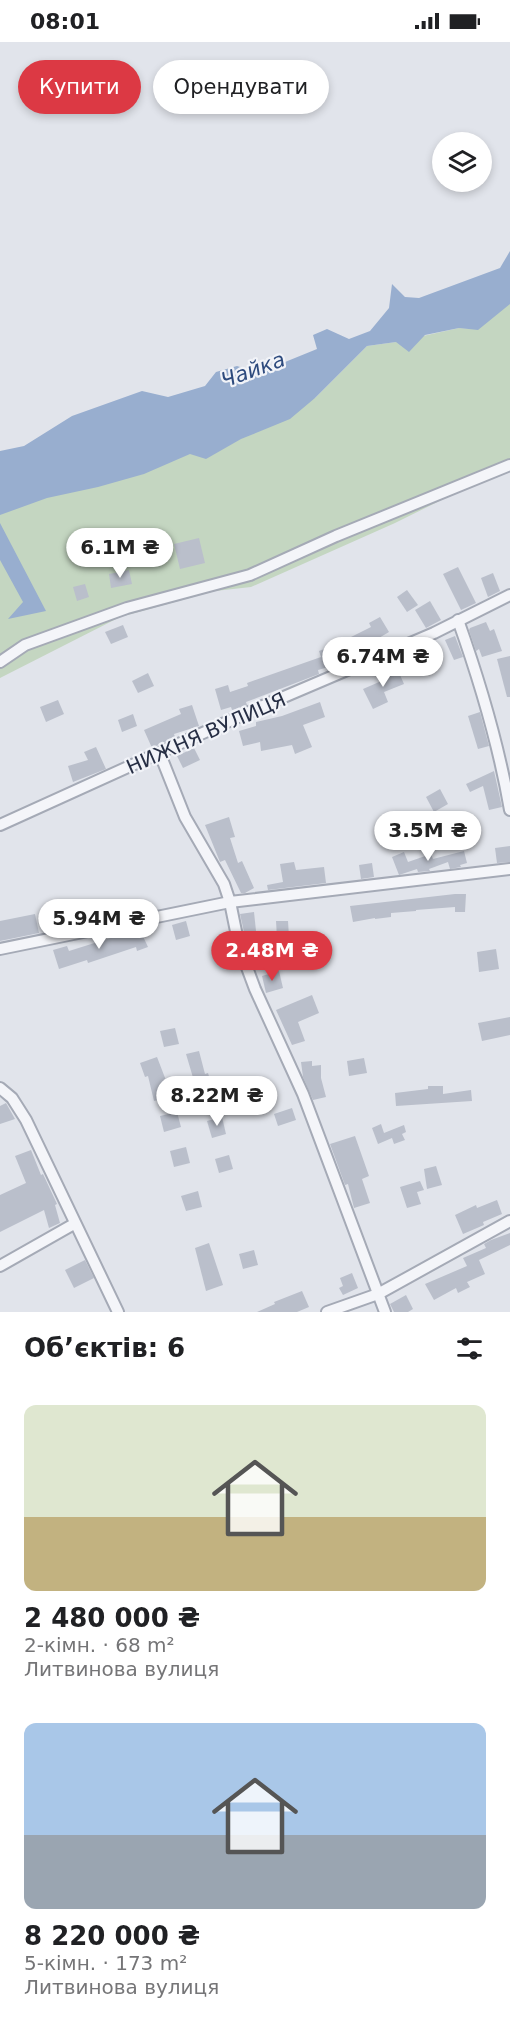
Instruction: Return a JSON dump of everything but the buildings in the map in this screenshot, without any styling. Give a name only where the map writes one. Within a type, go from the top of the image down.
[{"type":"street","points":[[0,662],[25,645],[126,608],[250,575],[336,536],[510,465]]},
{"type":"street","name":"НИЖНЯ ВУЛИЦЯ","points":[[0,825],[258,708],[434,633],[510,594]]},
{"type":"street","points":[[458,620],[506,763],[510,810]]},
{"type":"street","points":[[160,754],[185,817],[224,884],[239,946],[303,1094],[386,1312]]},
{"type":"street","points":[[0,949],[230,902],[510,869]]},
{"type":"street","points":[[0,1088],[12,1098],[26,1120],[118,1312]]},
{"type":"street","points":[[327,1312],[378,1293],[510,1221]]},
{"type":"street","points":[[0,1266],[74,1224]]},
{"type":"green space","points":[[510,274],[510,466],[395,523],[251,587],[215,591],[120,617],[0,678],[0,472],[315,398],[367,346],[459,328],[477,329]]},
{"type":"water","points":[[510,251],[510,304],[478,330],[459,328],[425,335],[409,352],[396,342],[367,346],[315,398],[290,419],[241,439],[206,459],[190,454],[144,474],[47,498],[0,515],[0,451],[24,446],[72,416],[142,391],[168,397],[205,386],[216,372],[237,366],[258,373],[317,349],[313,335],[327,329],[349,339],[370,331],[389,308],[392,284],[405,297],[419,298],[500,268]]},
{"type":"water","points":[[0,523],[46,611],[8,619],[23,602],[0,560]]},
{"type":"water label","name":"Чайка","points":[[253,370]]}]
